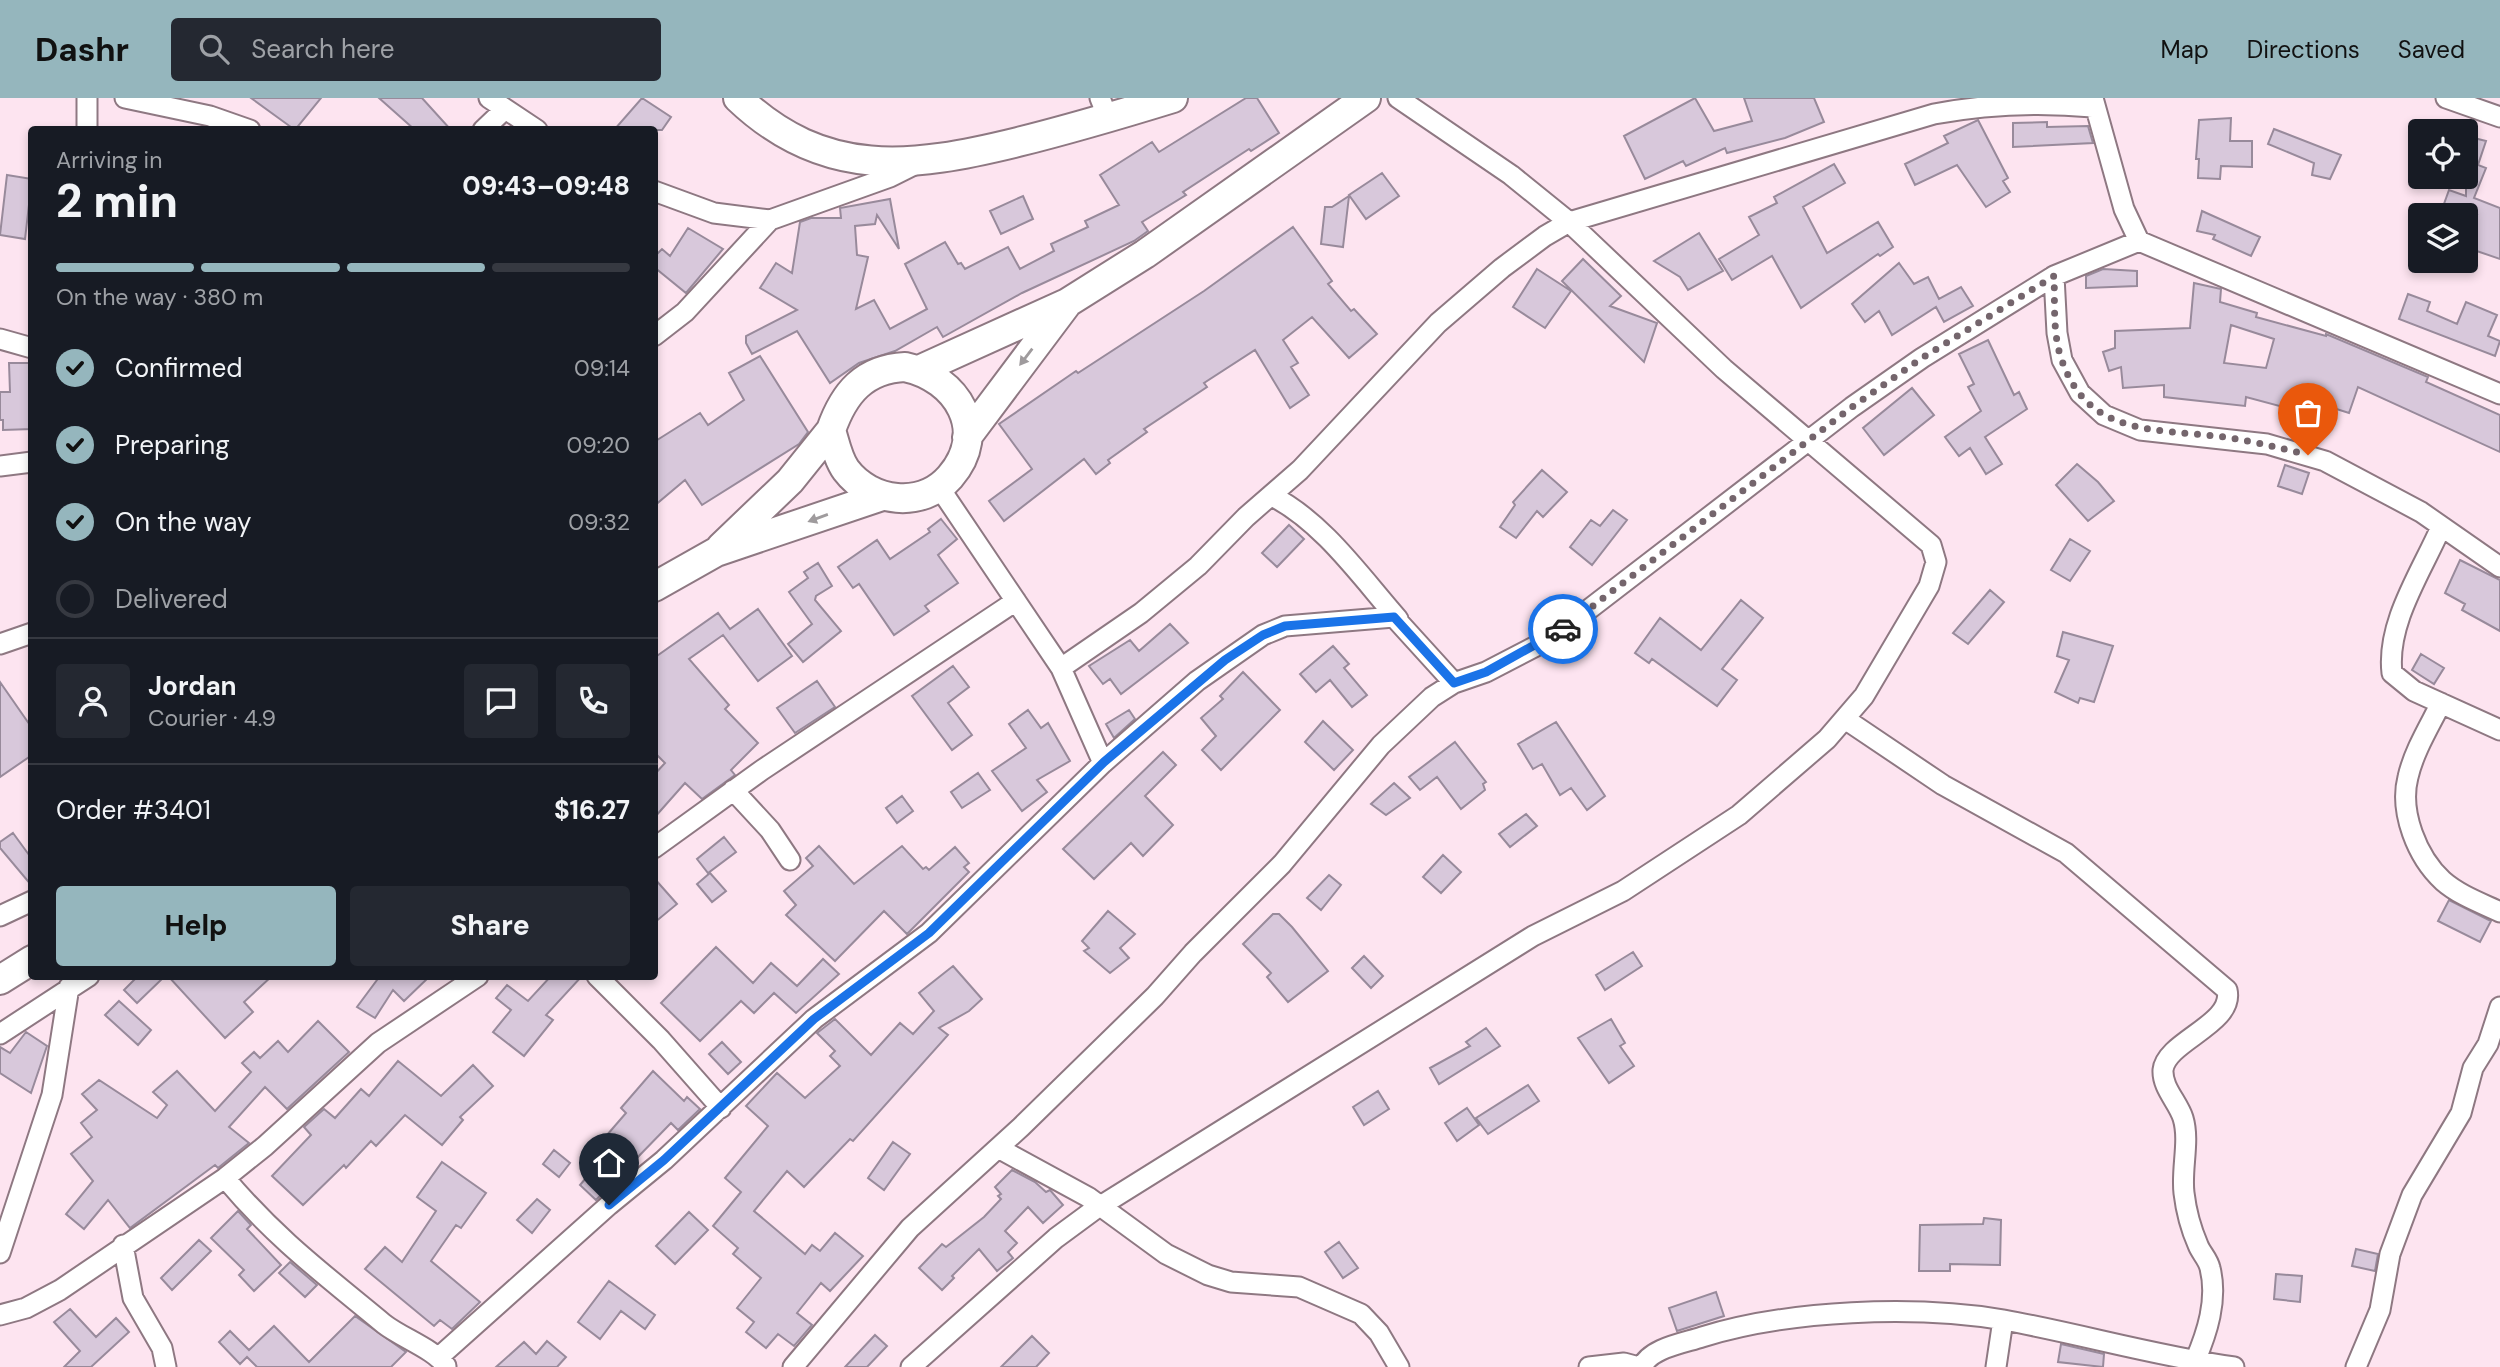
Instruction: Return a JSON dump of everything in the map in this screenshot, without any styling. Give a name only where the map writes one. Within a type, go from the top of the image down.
[{"type":"main road","points":[[738,98],[753,113],[790,136],[828,153],[859,160],[919,162],[986,150],[1104,108],[1173,98]]},
{"type":"main road","points":[[919,370],[1067,303],[1146,254],[1366,98]]},
{"type":"main road","points":[[658,585],[716,552],[882,496],[912,498],[939,487],[958,465],[967,437],[1067,303]]},
{"type":"main road","points":[[716,552],[790,481],[831,430],[843,401],[863,379],[890,368],[919,370],[933,376],[955,395],[962,408],[967,437]]},
{"type":"main road","points":[[831,430],[845,469],[862,486],[882,496]]},
{"type":"main road","points":[[0,980],[28,962]]},
{"type":"street","points":[[87,98],[87,126]]},
{"type":"street","points":[[125,98],[209,116],[238,126]]},
{"type":"street","points":[[911,1367],[1056,1238],[1100,1206],[1533,936],[1623,891],[1740,815],[1820,746],[1845,719],[1877,677],[1919,607],[1935,573],[1935,551],[1909,524],[1724,369],[1569,222],[1511,175],[1398,98]]},
{"type":"street","points":[[2446,98],[2500,117]]},
{"type":"street","points":[[1061,668],[1175,586],[1272,496],[1438,323],[1502,268],[1569,222],[1934,114],[2017,104],[2093,102],[2124,209],[2139,241],[2500,394]]},
{"type":"street","points":[[485,126],[497,103],[531,126]]},
{"type":"street","points":[[658,192],[714,213],[770,220],[890,177],[919,162]]},
{"type":"street","points":[[658,333],[685,312],[770,220]]},
{"type":"street","points":[[793,1367],[910,1228],[998,1148],[1155,996],[1193,953],[1282,864],[1381,745],[1432,697],[1454,683],[1486,672],[1529,650],[1575,620],[1808,440],[1922,358],[2054,276],[2139,241]]},
{"type":"street","points":[[2054,276],[2057,333],[2062,360],[2080,393],[2104,415],[2140,430],[2223,437],[2308,455],[2383,491],[2500,567]]},
{"type":"street","points":[[0,339],[28,347]]},
{"type":"street","points":[[0,466],[28,462]]},
{"type":"street","points":[[939,487],[1061,668],[1104,762]]},
{"type":"street","points":[[1272,496],[1292,508],[1318,531],[1454,683]]},
{"type":"street","points":[[2441,527],[2403,609],[2396,634],[2391,670],[2393,677],[2407,687],[2500,730]]},
{"type":"street","points":[[658,845],[733,790],[1016,601]]},
{"type":"street","points":[[225,1178],[285,1244],[393,1330],[441,1363],[721,1108],[814,1019],[929,933],[1104,762],[1197,681],[1263,635],[1285,626],[1375,617],[1398,619]]},
{"type":"street","points":[[0,644],[28,634]]},
{"type":"street","points":[[2441,703],[2408,776],[2405,805],[2408,818],[2426,861],[2435,872],[2467,896],[2500,912]]},
{"type":"street","points":[[1845,719],[1952,790],[2066,853],[2227,990],[2224,1006],[2213,1020],[2166,1060],[2163,1070],[2166,1085],[2185,1122],[2184,1194],[2192,1229],[2208,1262],[2211,1278],[2211,1311],[2206,1337],[2195,1361]]},
{"type":"street","points":[[733,790],[770,830],[790,859]]},
{"type":"street","points":[[0,916],[28,903]]},
{"type":"street","points":[[0,1034],[82,980]]},
{"type":"street","points":[[0,1315],[26,1308],[60,1290],[225,1178],[265,1146],[378,1043],[472,980]]},
{"type":"street","points":[[601,980],[661,1040],[721,1108]]},
{"type":"street","points":[[0,1253],[52,1096],[69,987]]},
{"type":"street","points":[[2356,1367],[2380,1310],[2390,1254],[2412,1195],[2461,1113],[2473,1068],[2488,1044],[2500,1007]]},
{"type":"street","points":[[998,1148],[1100,1206],[1166,1254],[1208,1275],[1231,1282],[1299,1287],[1339,1301],[1362,1314],[1379,1334],[1399,1367]]},
{"type":"street","points":[[123,1245],[133,1298],[162,1348],[166,1367]]},
{"type":"street","points":[[1589,1367],[1624,1363],[1640,1367],[1648,1358],[1676,1345],[1746,1326],[1863,1313],[1917,1312],[2003,1320],[2234,1367]]},
{"type":"street","points":[[1996,1367],[2003,1320]]},
{"type":"building","points":[[251,98],[321,98],[298,126],[290,126]]},
{"type":"building","points":[[379,98],[422,98],[447,126],[410,126]]},
{"type":"building","points":[[642,98],[671,117],[662,130],[658,130],[658,126],[618,126]]},
{"type":"building","points":[[1246,98],[1257,98],[1279,133],[1251,151],[1249,149],[1183,192],[1186,195],[1142,222],[1148,231],[1134,241],[1022,293],[943,337],[937,327],[895,351],[859,363],[830,383],[797,331],[752,354],[746,343],[746,336],[797,310],[760,288],[776,263],[792,273],[800,222],[811,218],[841,218],[840,208],[890,199],[899,249],[877,215],[875,224],[855,226],[857,255],[868,257],[856,309],[874,300],[890,329],[927,309],[905,264],[945,242],[958,264],[961,263],[965,269],[1008,247],[1020,269],[1054,251],[1051,244],[1088,227],[1085,221],[1119,205],[1100,175],[1152,142],[1159,152]]},
{"type":"building","points":[[1695,98],[1714,131],[1752,121],[1744,98],[1814,98],[1824,122],[1785,138],[1727,153],[1725,148],[1686,166],[1683,161],[1645,179],[1624,136]]},
{"type":"building","points":[[2231,118],[2230,141],[2252,141],[2252,167],[2221,166],[2220,179],[2198,178],[2199,159],[2196,159],[2199,120]]},
{"type":"building","points":[[1978,120],[2008,178],[2003,181],[2010,192],[1986,207],[1957,165],[1915,185],[1905,164],[1948,143],[1944,136]]},
{"type":"building","points":[[2047,122],[2047,127],[2088,126],[2093,143],[2013,147],[2013,123]]},
{"type":"building","points":[[2274,129],[2341,155],[2330,179],[2312,175],[2314,163],[2268,144]]},
{"type":"building","points":[[2478,139],[2486,141],[2478,165]]},
{"type":"building","points":[[1834,164],[1845,183],[1803,207],[1827,253],[1878,222],[1893,247],[1880,256],[1878,254],[1801,308],[1772,256],[1732,280],[1719,259],[1759,235],[1749,217],[1777,203],[1774,197]]},
{"type":"building","points":[[2478,165],[2486,168],[2478,188]]},
{"type":"building","points":[[1382,173],[1399,196],[1366,219],[1349,195]]},
{"type":"building","points":[[7,175],[28,178],[25,239],[0,235]]},
{"type":"building","points":[[2466,189],[2478,189],[2474,198],[2500,208],[2500,259],[2478,251],[2478,203],[2444,203],[2449,190],[2466,196]]},
{"type":"building","points":[[1023,196],[1033,219],[1001,234],[990,211]]},
{"type":"building","points":[[1349,196],[1343,247],[1321,244],[1325,207],[1332,207]]},
{"type":"building","points":[[2202,211],[2260,237],[2251,256],[2213,239],[2215,235],[2197,231]]},
{"type":"building","points":[[1293,227],[1332,281],[1328,284],[1351,311],[1354,309],[1377,334],[1349,358],[1312,317],[1283,340],[1298,363],[1291,367],[1309,395],[1290,408],[1255,350],[1204,383],[1207,387],[1144,429],[1147,432],[1108,460],[1110,463],[1096,474],[1084,459],[1004,521],[989,501],[1032,469],[999,424],[1076,371],[1078,373],[1204,291]]},
{"type":"building","points":[[688,228],[723,249],[686,293],[658,270],[658,253],[662,249],[670,256]]},
{"type":"building","points":[[1699,233],[1723,271],[1688,290],[1680,277],[1654,261]]},
{"type":"building","points":[[1583,259],[1621,296],[1610,306],[1657,323],[1644,362],[1562,281]]},
{"type":"building","points":[[1899,263],[1914,284],[1928,277],[1939,299],[1961,287],[1973,306],[1944,322],[1936,307],[1892,335],[1879,311],[1865,322],[1852,304]]},
{"type":"building","points":[[1537,269],[1571,291],[1545,328],[1513,307]]},
{"type":"building","points":[[2103,269],[2137,271],[2137,286],[2086,288],[2086,276]]},
{"type":"building","points":[[2194,283],[2221,289],[2220,302],[2257,313],[2256,317],[2326,334],[2428,377],[2426,382],[2500,415],[2500,452],[2358,387],[2349,413],[2302,398],[2298,411],[2246,397],[2245,406],[2164,397],[2164,385],[2123,388],[2121,367],[2109,371],[2103,352],[2115,348],[2115,331],[2190,328]],"holes":[[[2231,325],[2274,339],[2266,368],[2224,363]]]},
{"type":"building","points":[[2408,294],[2430,302],[2427,311],[2457,324],[2466,302],[2497,315],[2488,336],[2500,341],[2495,356],[2399,319]]},
{"type":"building","points":[[1988,340],[2014,395],[2019,392],[2027,409],[1985,437],[2002,464],[1986,474],[1970,448],[1959,456],[1945,437],[1981,411],[1968,387],[1974,384],[1959,354]]},
{"type":"building","points":[[760,356],[808,432],[799,444],[702,505],[685,480],[658,503],[658,439],[700,413],[708,425],[744,400],[729,373]]},
{"type":"building","points":[[9,363],[28,363],[28,429],[3,430],[3,420],[0,420],[0,392],[10,392]]},
{"type":"building","points":[[1912,388],[1934,415],[1884,455],[1863,428]]},
{"type":"building","points":[[2077,464],[2098,482],[2114,501],[2088,521],[2056,485]]},
{"type":"building","points":[[2285,465],[2309,473],[2302,494],[2278,486]]},
{"type":"building","points":[[1542,470],[1567,492],[1543,517],[1537,511],[1516,538],[1500,527],[1515,505],[1513,502]]},
{"type":"building","points":[[1613,510],[1627,520],[1592,565],[1570,547],[1591,520],[1600,526]]},
{"type":"building","points":[[941,519],[957,539],[938,555],[958,583],[925,606],[929,611],[894,635],[859,584],[853,588],[838,567],[877,540],[890,559],[930,532],[928,529]]},
{"type":"building","points":[[1289,525],[1304,539],[1277,567],[1262,553]]},
{"type":"building","points":[[2070,539],[2090,551],[2070,581],[2051,570]]},
{"type":"building","points":[[2460,560],[2500,580],[2500,631],[2462,610],[2465,604],[2445,593]]},
{"type":"building","points":[[818,563],[832,586],[816,596],[815,600],[841,631],[803,662],[788,644],[812,624],[789,592],[808,578],[804,572]]},
{"type":"building","points":[[1990,590],[2004,602],[1968,644],[1953,633]]},
{"type":"building","points":[[1741,600],[1763,618],[1722,669],[1737,680],[1717,706],[1652,659],[1649,663],[1635,653],[1660,618],[1701,650]]},
{"type":"building","points":[[758,609],[792,656],[758,681],[723,635],[689,659],[729,705],[725,709],[758,743],[731,770],[735,775],[702,799],[685,783],[658,813],[658,771],[665,763],[658,756],[658,655],[718,613],[730,629]]},
{"type":"building","points":[[1170,624],[1188,643],[1121,694],[1110,679],[1103,684],[1089,666],[1130,640],[1139,651]]},
{"type":"building","points":[[2063,632],[2113,646],[2094,702],[2080,698],[2078,703],[2055,692],[2069,660],[2057,656]]},
{"type":"building","points":[[1333,646],[1349,664],[1344,668],[1367,695],[1352,707],[1330,680],[1316,692],[1300,674]]},
{"type":"building","points":[[2421,654],[2444,668],[2434,684],[2412,670]]},
{"type":"building","points":[[953,666],[969,687],[948,703],[972,735],[952,750],[912,696]]},
{"type":"building","points":[[1243,672],[1280,710],[1221,770],[1202,750],[1216,736],[1201,718],[1223,699],[1220,696]]},
{"type":"building","points":[[817,681],[835,707],[795,733],[777,708]]},
{"type":"building","points":[[0,682],[28,722],[28,758],[0,777]]},
{"type":"building","points":[[1028,710],[1041,728],[1048,723],[1070,761],[1037,780],[1047,792],[1022,811],[992,771],[1026,748],[1009,724]]},
{"type":"building","points":[[1129,710],[1135,719],[1114,738],[1106,724]]},
{"type":"building","points":[[1323,721],[1353,750],[1334,770],[1305,742]]},
{"type":"building","points":[[1556,722],[1605,796],[1587,810],[1571,788],[1560,795],[1542,764],[1533,769],[1518,744]]},
{"type":"building","points":[[1455,742],[1486,782],[1483,784],[1485,790],[1461,809],[1437,777],[1420,790],[1409,777]]},
{"type":"building","points":[[1163,752],[1176,765],[1145,796],[1173,825],[1143,856],[1131,843],[1094,879],[1063,849]]},
{"type":"building","points":[[978,773],[990,790],[962,808],[951,792]]},
{"type":"building","points":[[1394,783],[1410,798],[1386,815],[1371,804]]},
{"type":"building","points":[[902,796],[913,811],[897,823],[886,808]]},
{"type":"building","points":[[1526,814],[1537,826],[1510,847],[1499,834]]},
{"type":"building","points":[[13,833],[28,854],[28,881],[0,848],[0,842]]},
{"type":"building","points":[[724,837],[736,852],[708,873],[697,859]]},
{"type":"building","points":[[819,846],[854,884],[902,846],[923,869],[926,867],[929,870],[955,847],[969,863],[964,867],[969,872],[907,934],[884,911],[835,961],[786,915],[796,905],[784,891],[813,866],[806,858]]},
{"type":"building","points":[[1443,855],[1461,872],[1441,893],[1423,877]]},
{"type":"building","points":[[710,873],[726,891],[712,902],[697,884]]},
{"type":"building","points":[[1329,875],[1341,885],[1321,910],[1307,898]]},
{"type":"building","points":[[658,883],[677,904],[658,920]]},
{"type":"building","points":[[2449,900],[2491,921],[2480,942],[2438,921]]},
{"type":"building","points":[[1108,911],[1135,934],[1120,948],[1129,958],[1110,973],[1084,951],[1089,948],[1082,941]]},
{"type":"building","points":[[1273,914],[1279,914],[1292,927],[1328,971],[1288,1002],[1267,977],[1271,973],[1243,944]]},
{"type":"building","points":[[716,947],[753,983],[771,963],[797,986],[823,959],[839,974],[796,1013],[774,993],[754,1013],[741,1001],[700,1041],[661,1003]]},
{"type":"building","points":[[1633,952],[1642,966],[1605,990],[1596,975]]},
{"type":"building","points":[[1364,956],[1383,976],[1371,988],[1352,968]]},
{"type":"building","points":[[953,966],[982,999],[969,1011],[939,1028],[948,1035],[853,1141],[850,1139],[804,1187],[787,1171],[754,1211],[805,1254],[812,1245],[820,1251],[835,1233],[863,1256],[830,1291],[821,1283],[797,1313],[812,1325],[794,1346],[778,1334],[766,1348],[746,1332],[754,1322],[737,1308],[761,1278],[733,1254],[738,1248],[713,1226],[741,1192],[725,1178],[768,1126],[746,1106],[777,1073],[805,1098],[840,1066],[830,1056],[835,1051],[817,1033],[835,1019],[871,1055],[900,1023],[913,1034],[934,1011],[919,993]]},
{"type":"building","points":[[134,980],[161,980],[137,1003],[124,990]]},
{"type":"building","points":[[172,980],[268,980],[244,1002],[253,1012],[225,1038]]},
{"type":"building","points":[[377,980],[426,980],[404,1001],[393,990],[375,1018],[357,1007]]},
{"type":"building","points":[[547,980],[578,980],[546,1015],[553,1020],[524,1056],[493,1032],[511,1010],[496,998],[507,985],[528,1001]]},
{"type":"building","points":[[119,1001],[151,1030],[138,1045],[105,1015]]},
{"type":"building","points":[[1611,1019],[1625,1043],[1620,1046],[1634,1066],[1609,1083],[1578,1038]]},
{"type":"building","points":[[318,1021],[349,1052],[287,1109],[265,1087],[229,1127],[249,1143],[218,1168],[215,1165],[130,1228],[108,1200],[84,1229],[66,1214],[93,1181],[71,1154],[92,1137],[81,1123],[97,1110],[82,1094],[99,1080],[157,1118],[167,1105],[153,1092],[177,1071],[215,1111],[251,1072],[242,1063],[254,1052],[260,1058],[278,1041],[288,1052]]},
{"type":"building","points":[[1486,1028],[1500,1046],[1439,1084],[1430,1068],[1470,1046],[1466,1042]]},
{"type":"building","points":[[26,1032],[47,1046],[31,1093],[0,1073],[0,1047],[10,1053]]},
{"type":"building","points":[[722,1042],[741,1062],[728,1074],[709,1054]]},
{"type":"building","points":[[398,1061],[441,1096],[473,1065],[493,1086],[460,1117],[463,1120],[442,1145],[405,1115],[376,1146],[371,1141],[346,1168],[344,1165],[303,1205],[272,1176],[311,1135],[304,1127],[324,1109],[335,1118],[361,1089],[369,1096]]},
{"type":"building","points":[[653,1071],[684,1101],[687,1097],[700,1109],[678,1130],[671,1123],[596,1200],[580,1185],[616,1143],[607,1135],[626,1113],[621,1108]]},
{"type":"building","points":[[1528,1085],[1539,1101],[1488,1134],[1476,1118]]},
{"type":"building","points":[[1378,1091],[1389,1109],[1364,1125],[1353,1107]]},
{"type":"building","points":[[1467,1108],[1479,1125],[1457,1141],[1445,1123]]},
{"type":"building","points":[[893,1142],[910,1154],[884,1190],[868,1178]]},
{"type":"building","points":[[554,1150],[570,1163],[559,1177],[543,1164]]},
{"type":"building","points":[[442,1162],[486,1193],[461,1228],[456,1225],[431,1261],[480,1302],[452,1329],[440,1320],[434,1326],[365,1269],[385,1247],[402,1262],[436,1211],[417,1197]]},
{"type":"building","points":[[1012,1170],[1035,1182],[1046,1192],[1050,1190],[1063,1205],[1043,1223],[1028,1207],[1005,1231],[1017,1243],[1008,1252],[1013,1258],[997,1271],[979,1249],[942,1290],[919,1268],[942,1244],[946,1247],[984,1217],[1001,1199],[998,1196],[1001,1194],[995,1187]]},
{"type":"building","points":[[537,1199],[550,1210],[532,1233],[517,1220]]},
{"type":"building","points":[[238,1211],[251,1225],[247,1229],[281,1265],[254,1291],[239,1275],[244,1270],[211,1238]]},
{"type":"building","points":[[689,1212],[708,1230],[675,1264],[656,1246]]},
{"type":"building","points":[[1984,1218],[2001,1220],[2000,1265],[1950,1264],[1950,1271],[1919,1271],[1920,1225],[1983,1224]]},
{"type":"building","points":[[199,1240],[211,1251],[172,1290],[161,1278]]},
{"type":"building","points":[[1339,1242],[1358,1268],[1343,1278],[1325,1252]]},
{"type":"building","points":[[2356,1249],[2378,1254],[2375,1271],[2352,1266]]},
{"type":"building","points":[[290,1262],[317,1285],[305,1297],[279,1273]]},
{"type":"building","points":[[2276,1274],[2302,1276],[2300,1302],[2274,1299]]},
{"type":"building","points":[[609,1281],[655,1315],[645,1329],[621,1311],[600,1339],[578,1322]]},
{"type":"building","points":[[1716,1292],[1724,1316],[1677,1331],[1669,1308]]},
{"type":"building","points":[[70,1309],[96,1337],[116,1318],[129,1332],[91,1367],[64,1367],[80,1351],[54,1322]]},
{"type":"building","points":[[355,1316],[406,1352],[391,1367],[257,1367],[247,1357],[240,1364],[219,1342],[230,1331],[249,1350],[274,1326],[309,1362]]},
{"type":"building","points":[[875,1335],[887,1346],[867,1367],[845,1367]]},
{"type":"building","points":[[1032,1336],[1049,1353],[1036,1367],[1001,1367]]},
{"type":"building","points":[[547,1341],[566,1357],[557,1367],[496,1367],[524,1342],[536,1354]]},
{"type":"building","points":[[2061,1344],[2104,1354],[2103,1367],[2058,1362]]},
{"type":"way so far","points":[[1563,629],[1719,512],[1852,407],[1922,358],[2054,276],[2055,318],[2062,360],[2080,393],[2104,415],[2140,430],[2223,437],[2267,444],[2308,455]]},
{"type":"route","points":[[609,1205],[664,1160],[814,1019],[929,933],[1104,762],[1141,733],[1197,681],[1263,635],[1285,626],[1394,617],[1454,683],[1486,672],[1563,629]]}]
